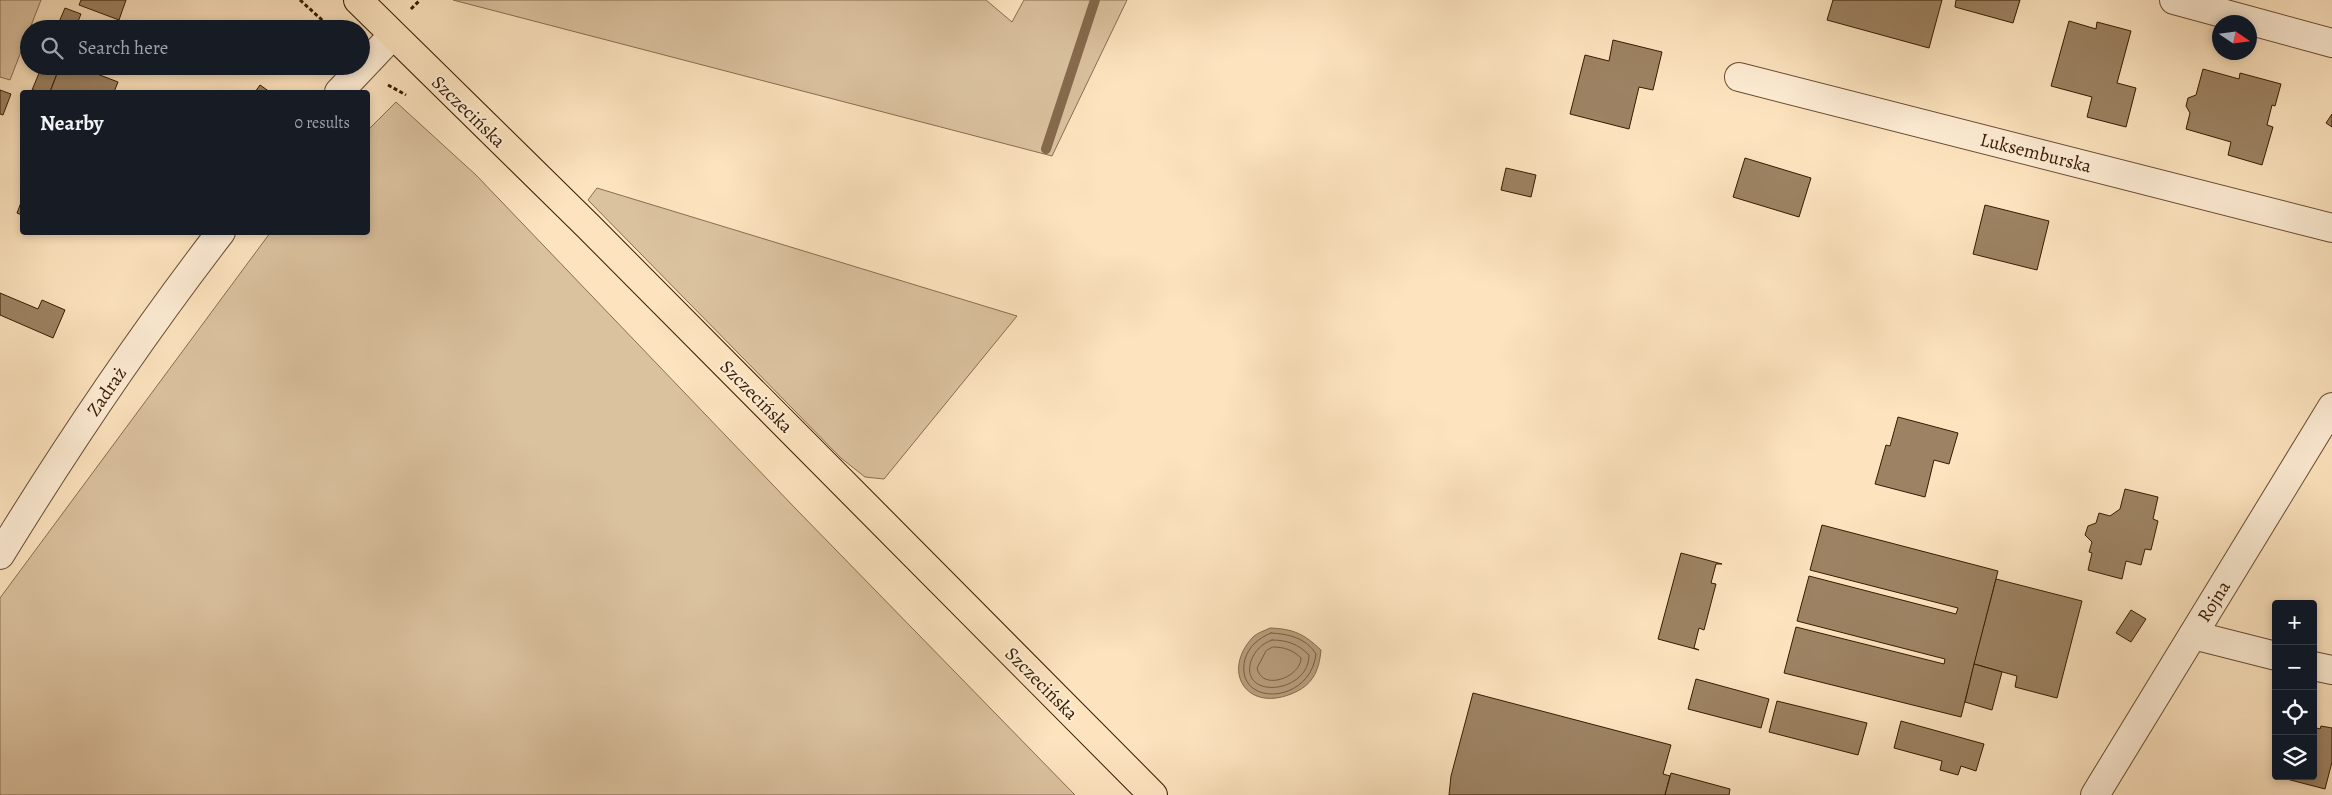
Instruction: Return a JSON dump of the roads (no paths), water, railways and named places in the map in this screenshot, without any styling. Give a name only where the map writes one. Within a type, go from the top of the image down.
[{"type":"main road","name":"Szczecińska","points":[[358,0],[392,36],[588,226],[1153,795]]},
{"type":"street","points":[[2174,0],[2332,43]]},
{"type":"street","points":[[370,59],[392,36]]},
{"type":"street","points":[[341,90],[355,75]]},
{"type":"street","name":"Luksemburska","points":[[1739,77],[2332,228]]},
{"type":"street","name":"Zadraż","points":[[0,555],[106,390],[219,235]]},
{"type":"street","name":"Rojna","points":[[2095,795],[2332,407]]},
{"type":"street","points":[[2193,635],[2272,655]]},
{"type":"street","points":[[2317,667],[2332,670]]},
{"type":"water","points":[[1270,628],[1298,633],[1321,650],[1316,671],[1309,682],[1298,691],[1275,698],[1262,697],[1251,693],[1243,685],[1239,675],[1239,663],[1244,650],[1253,637]]},
{"type":"waterway","points":[[1046,149],[1095,0]]}]
